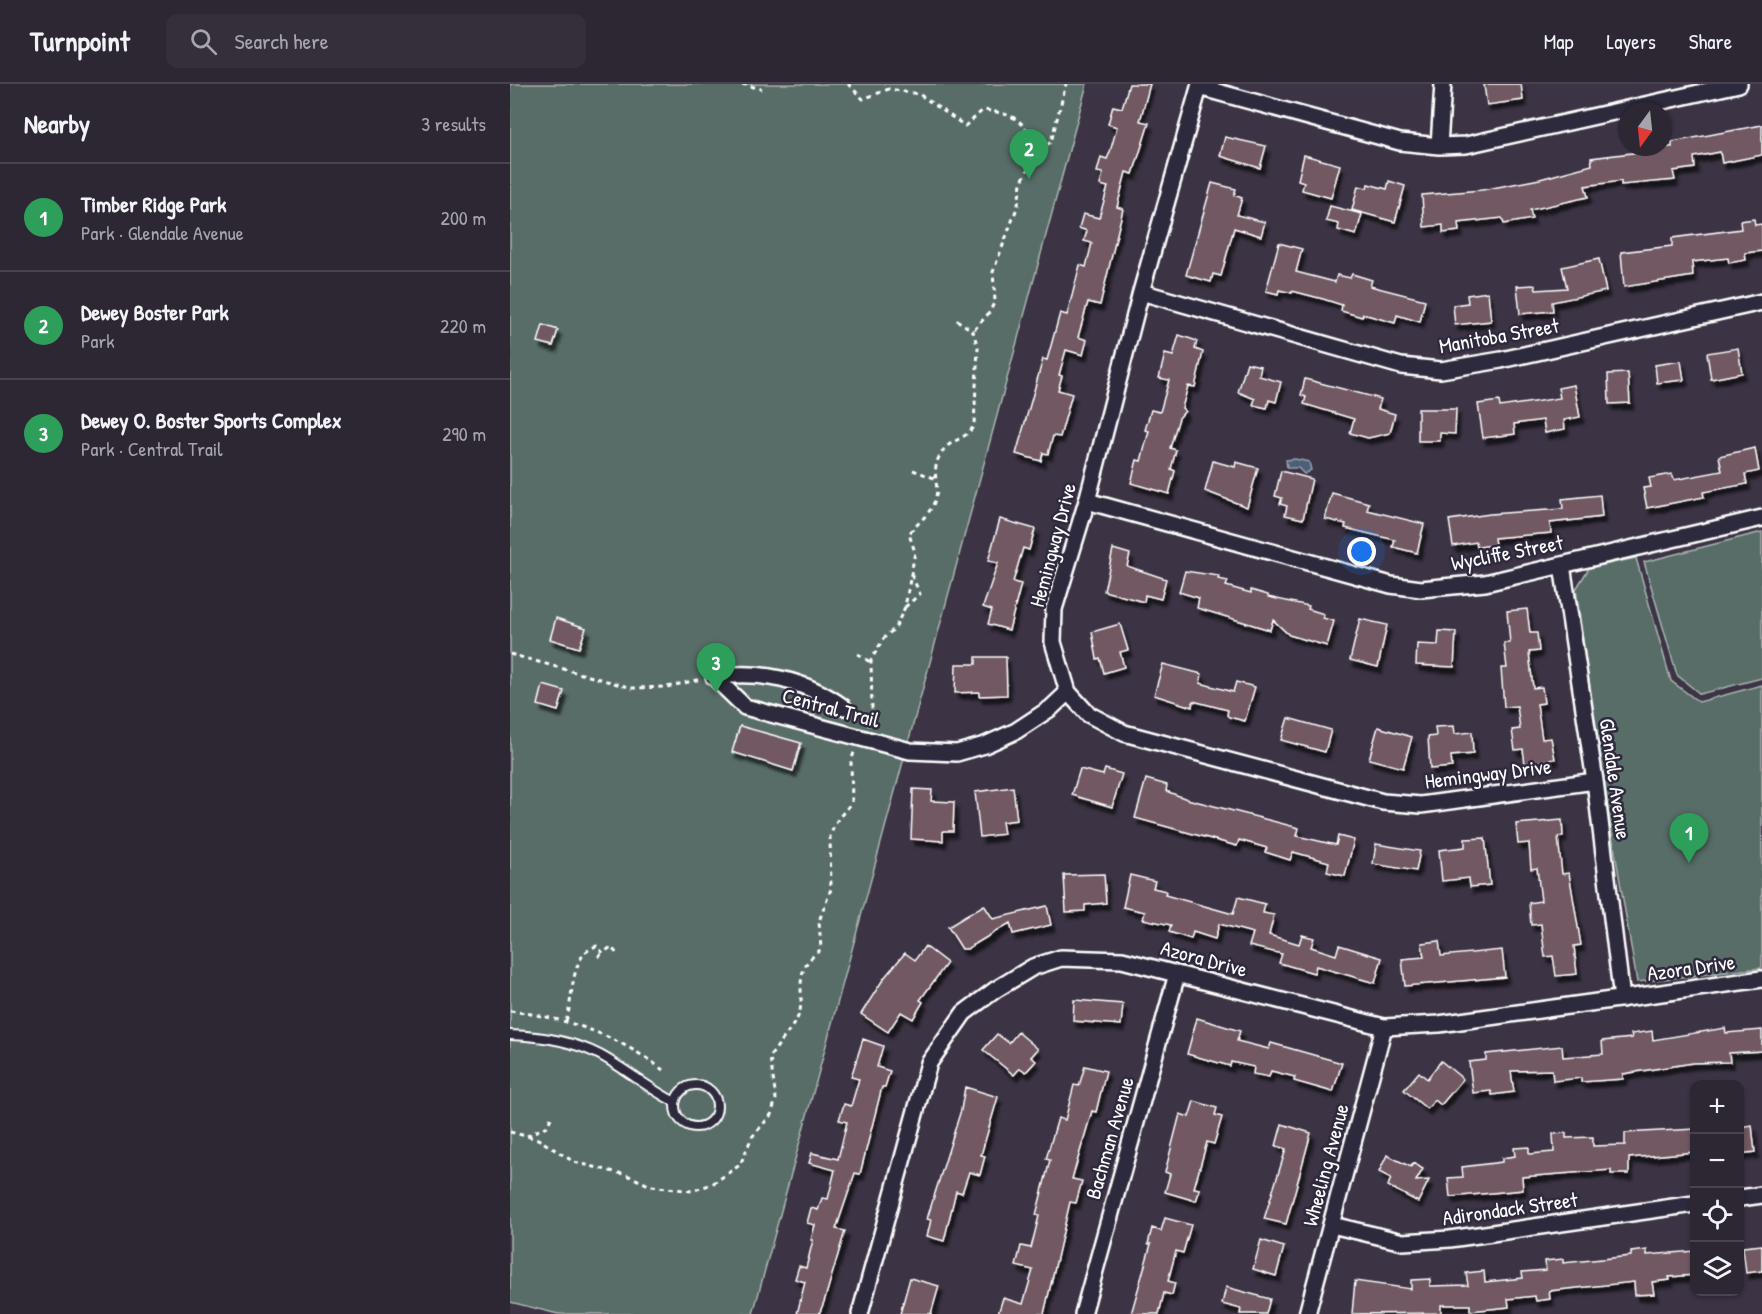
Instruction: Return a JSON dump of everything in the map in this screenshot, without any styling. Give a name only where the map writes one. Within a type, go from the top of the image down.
[{"type":"street","points":[[1439,146],[1443,84]]},
{"type":"street","points":[[1200,85],[1400,142],[1439,146],[1466,145],[1739,84]]},
{"type":"street","name":"Hemingway Drive","points":[[1200,85],[1141,292],[1088,501],[1054,609],[1053,642],[1068,692],[1088,714],[1124,733],[1383,802],[1421,805],[1595,781]]},
{"type":"street","name":"Manitoba Street","points":[[1141,292],[1401,366],[1441,370],[1512,358],[1762,302]]},
{"type":"street","name":"Wycliffe Street","points":[[1088,501],[1391,585],[1421,589],[1485,584],[1762,518]]},
{"type":"street","name":"Glendale Avenue","points":[[1562,565],[1595,781],[1622,999]]},
{"type":"street","name":"Central Trail","points":[[714,678],[731,675],[800,682],[822,692],[843,707]]},
{"type":"street","name":"Central Trail","points":[[714,678],[745,707],[910,751],[957,753],[985,745],[1016,731],[1051,708],[1068,692]]},
{"type":"street","name":"Azora Drive","points":[[860,1314],[929,1063],[964,1013],[995,990],[1033,968],[1061,958],[1122,960],[1384,1027],[1439,1024],[1762,979]]},
{"type":"street","name":"Bachman Avenue","points":[[1083,1314],[1177,974]]},
{"type":"street","name":"Wheeling Avenue","points":[[1307,1314],[1384,1027]]},
{"type":"street","points":[[1744,1197],[1762,1195]]},
{"type":"street","name":"Adirondack Street","points":[[1332,1225],[1403,1242],[1450,1239],[1690,1205]]},
{"type":"lane","points":[[510,1035],[541,1037],[569,1043],[599,1054],[675,1102]]},
{"type":"lane","points":[[702,1086],[714,1096],[716,1111],[705,1124],[688,1125],[676,1114],[675,1102],[678,1095],[687,1087],[702,1086]]},
{"type":"path","points":[[742,84],[762,89]]},
{"type":"path","points":[[848,84],[863,99],[889,89],[919,94],[965,126],[983,110],[1007,113],[1027,129],[1037,151]]},
{"type":"path","points":[[973,331],[989,313],[995,301],[993,272],[1018,205],[1021,183],[1037,151],[1050,142],[1066,84]]},
{"type":"path","points":[[867,730],[872,710],[870,662],[884,638],[895,628],[905,607],[915,552],[909,534],[928,515],[936,499],[934,478],[943,450],[971,432],[974,424],[978,348],[973,331],[955,319]]},
{"type":"path","points":[[914,470],[934,478]]},
{"type":"path","points":[[905,607],[920,594],[910,573]]},
{"type":"path","points":[[510,654],[632,688],[667,687],[714,678]]},
{"type":"path","points":[[858,654],[870,662]]},
{"type":"path","points":[[510,1132],[538,1139],[574,1162],[627,1175],[651,1186],[692,1191],[711,1184],[740,1165],[752,1137],[771,1115],[776,1099],[770,1057],[789,1027],[795,1023],[803,1002],[801,986],[805,966],[821,949],[819,921],[831,889],[830,835],[838,819],[852,802],[851,762],[855,746]]},
{"type":"path","points":[[566,1021],[571,1007],[575,974],[584,954],[597,946],[603,953]]},
{"type":"path","points":[[598,957],[611,947],[619,956]]},
{"type":"path","points":[[510,1011],[566,1021],[610,1036],[636,1050],[663,1070]]},
{"type":"path","points":[[527,1136],[547,1126],[551,1118]]},
{"type":"green space","points":[[510,84],[1087,84],[753,1314],[558,1314],[510,1302]]},
{"type":"green space","points":[[1762,532],[1762,678],[1700,694],[1677,675],[1644,562]]},
{"type":"green space","points":[[1636,558],[1671,681],[1699,702],[1762,685],[1762,968],[1637,982],[1599,758],[1576,589],[1589,568]]},
{"type":"water","points":[[1286,460],[1309,462],[1311,470],[1304,474],[1298,468],[1287,468]]},
{"type":"building","points":[[1129,84],[1150,84],[1140,121],[1149,123],[1133,174],[1126,172],[1117,207],[1123,209],[1100,305],[1088,302],[1078,337],[1087,340],[1083,355],[1066,350],[1059,375],[1062,376],[1058,390],[1072,394],[1060,437],[1053,436],[1048,454],[1043,453],[1041,461],[1016,454],[1043,359],[1047,360],[1060,313],[1067,315],[1080,265],[1086,267],[1092,243],[1084,241],[1087,231],[1079,228],[1083,214],[1099,218],[1108,187],[1100,185],[1103,173],[1097,172],[1101,157],[1107,159],[1117,127],[1108,124],[1113,106],[1122,108]]},
{"type":"building","points":[[1521,84],[1523,100],[1487,105],[1484,85]]},
{"type":"building","points":[[1762,125],[1762,155],[1722,163],[1720,152],[1694,157],[1695,168],[1673,171],[1675,180],[1621,185],[1621,181],[1585,186],[1588,197],[1530,210],[1532,219],[1504,224],[1502,218],[1458,223],[1459,231],[1443,233],[1443,225],[1424,227],[1422,195],[1482,190],[1540,179],[1592,165],[1591,158],[1618,155],[1672,156],[1672,142]]},
{"type":"building","points":[[1225,137],[1266,146],[1260,168],[1220,156]]},
{"type":"building","points":[[1304,155],[1340,165],[1331,198],[1302,190],[1304,182],[1298,180]]},
{"type":"building","points":[[1389,181],[1405,186],[1395,222],[1352,210],[1358,186],[1367,188],[1368,184],[1387,189]]},
{"type":"building","points":[[1212,183],[1236,189],[1234,195],[1242,198],[1237,215],[1265,222],[1261,236],[1234,228],[1221,276],[1213,274],[1211,282],[1186,275]]},
{"type":"building","points":[[1330,206],[1362,214],[1356,235],[1338,230],[1339,224],[1326,221]]},
{"type":"building","points":[[1754,219],[1755,225],[1762,224],[1762,251],[1745,253],[1746,260],[1729,263],[1728,258],[1692,262],[1693,276],[1624,287],[1621,252],[1672,246],[1672,238],[1741,229],[1740,221]]},
{"type":"building","points":[[1279,243],[1302,249],[1296,272],[1335,282],[1337,275],[1350,278],[1352,274],[1372,280],[1370,286],[1425,300],[1420,322],[1397,315],[1395,323],[1363,314],[1362,317],[1341,311],[1342,305],[1323,299],[1292,291],[1292,293],[1279,290],[1278,294],[1266,291]]},
{"type":"building","points":[[1599,259],[1606,291],[1552,302],[1553,311],[1520,314],[1517,286],[1535,285],[1536,290],[1567,288],[1562,267]]},
{"type":"building","points":[[1488,292],[1491,321],[1455,325],[1453,305],[1468,303],[1467,295]]},
{"type":"building","points":[[543,325],[558,330],[553,346],[538,342]]},
{"type":"building","points":[[1179,335],[1197,341],[1195,349],[1203,352],[1195,387],[1188,386],[1182,408],[1185,411],[1179,418],[1170,448],[1176,450],[1171,469],[1175,471],[1169,494],[1131,483],[1137,460],[1141,461],[1149,431],[1145,430],[1151,410],[1160,412],[1169,380],[1159,378],[1165,354],[1173,356]]},
{"type":"building","points":[[1738,348],[1742,373],[1711,379],[1707,353]]},
{"type":"building","points":[[1681,361],[1684,380],[1657,383],[1655,365]]},
{"type":"building","points":[[1247,363],[1261,366],[1259,376],[1281,382],[1276,402],[1269,400],[1267,408],[1253,405],[1255,399],[1238,392]]},
{"type":"building","points":[[1628,373],[1630,403],[1609,404],[1608,374]]},
{"type":"building","points":[[1305,379],[1381,399],[1378,409],[1395,414],[1390,433],[1368,438],[1350,433],[1354,419],[1304,404],[1306,397],[1301,395]]},
{"type":"building","points":[[1574,385],[1580,417],[1564,420],[1565,429],[1545,433],[1543,420],[1514,424],[1515,434],[1483,438],[1478,404],[1499,401],[1500,407],[1560,398],[1558,388]]},
{"type":"building","points":[[1418,409],[1456,409],[1455,434],[1440,433],[1440,441],[1418,441]]},
{"type":"building","points":[[1755,448],[1759,471],[1745,474],[1747,484],[1703,492],[1704,497],[1647,508],[1643,488],[1651,487],[1649,478],[1672,474],[1674,480],[1722,471],[1719,456]]},
{"type":"building","points":[[1213,461],[1235,467],[1236,462],[1258,468],[1247,507],[1205,491]]},
{"type":"building","points":[[1281,471],[1312,479],[1303,519],[1285,515],[1287,506],[1280,504],[1282,498],[1275,496]]},
{"type":"building","points":[[1332,493],[1369,503],[1367,510],[1424,524],[1417,553],[1393,547],[1395,540],[1345,528],[1346,524],[1325,519]]},
{"type":"building","points":[[1600,495],[1602,517],[1550,523],[1551,533],[1494,538],[1495,545],[1477,547],[1476,542],[1453,546],[1449,520],[1490,514],[1563,509],[1562,499]]},
{"type":"building","points":[[1000,519],[1035,529],[1029,550],[1023,548],[1013,582],[1021,584],[1009,630],[988,624],[992,610],[983,607],[998,563],[988,561]]},
{"type":"building","points":[[1113,549],[1130,554],[1127,566],[1166,579],[1161,599],[1145,595],[1144,602],[1104,591]]},
{"type":"building","points":[[1185,571],[1219,576],[1218,579],[1228,581],[1226,586],[1251,593],[1251,590],[1268,595],[1268,597],[1309,606],[1308,609],[1324,614],[1323,618],[1334,621],[1327,646],[1289,635],[1273,620],[1270,630],[1197,608],[1199,598],[1179,592]]},
{"type":"building","points":[[1527,609],[1530,633],[1537,633],[1539,651],[1529,652],[1533,688],[1542,687],[1544,703],[1537,704],[1542,739],[1551,738],[1555,759],[1525,764],[1523,749],[1515,750],[1512,730],[1520,729],[1517,706],[1504,707],[1501,668],[1507,668],[1504,643],[1510,643],[1507,611]]},
{"type":"building","points":[[556,618],[586,628],[579,648],[550,639]]},
{"type":"building","points":[[1360,619],[1387,625],[1378,667],[1350,660]]},
{"type":"building","points":[[1120,624],[1128,650],[1120,652],[1124,667],[1104,673],[1100,658],[1097,659],[1092,632]]},
{"type":"building","points":[[1439,631],[1456,632],[1454,667],[1416,665],[1417,644],[1438,645]]},
{"type":"building","points":[[976,657],[1006,657],[1007,695],[979,696],[979,692],[955,693],[956,664],[976,664]]},
{"type":"building","points":[[1163,664],[1202,674],[1200,683],[1233,692],[1236,682],[1255,687],[1245,721],[1229,717],[1228,710],[1193,701],[1192,707],[1154,695]]},
{"type":"building","points":[[543,685],[564,691],[558,711],[538,705]]},
{"type":"building","points":[[1288,718],[1331,730],[1325,752],[1281,740]]},
{"type":"building","points":[[740,726],[801,743],[793,771],[732,752]]},
{"type":"building","points":[[1454,726],[1455,734],[1472,732],[1473,754],[1451,756],[1452,767],[1430,769],[1428,737],[1436,736],[1435,727]]},
{"type":"building","points":[[1378,727],[1412,737],[1403,768],[1369,759]]},
{"type":"building","points":[[1080,769],[1103,775],[1105,769],[1122,774],[1112,807],[1072,795]]},
{"type":"building","points":[[1146,779],[1167,785],[1166,791],[1187,799],[1299,828],[1297,836],[1336,845],[1338,836],[1354,840],[1345,876],[1327,872],[1329,862],[1293,852],[1290,860],[1265,852],[1267,848],[1239,840],[1237,846],[1135,818]]},
{"type":"building","points":[[1013,787],[1017,820],[1002,822],[1004,834],[980,837],[975,792]]},
{"type":"building","points":[[913,789],[932,790],[931,801],[954,802],[953,831],[943,831],[943,841],[911,839]]},
{"type":"building","points":[[1562,820],[1563,836],[1558,837],[1562,874],[1569,873],[1581,945],[1574,946],[1577,974],[1556,976],[1553,956],[1545,957],[1541,924],[1531,925],[1529,903],[1541,901],[1537,868],[1531,869],[1529,843],[1518,844],[1516,824]]},
{"type":"building","points":[[1485,838],[1490,885],[1470,887],[1469,878],[1442,881],[1439,850],[1465,847],[1465,839]]},
{"type":"building","points":[[1376,844],[1420,851],[1416,871],[1373,864]]},
{"type":"building","points":[[1104,874],[1106,903],[1085,905],[1085,911],[1066,912],[1064,875]]},
{"type":"building","points":[[1130,875],[1155,881],[1153,888],[1166,891],[1165,895],[1233,914],[1238,897],[1265,904],[1263,913],[1274,915],[1269,935],[1299,944],[1302,935],[1314,938],[1311,947],[1336,955],[1339,945],[1382,958],[1375,983],[1316,966],[1314,973],[1279,963],[1282,954],[1249,946],[1253,933],[1219,924],[1215,939],[1193,932],[1191,939],[1169,932],[1171,925],[1143,919],[1145,912],[1123,907]]},
{"type":"building","points":[[984,905],[993,919],[1047,906],[1051,925],[1013,934],[1010,923],[967,949],[962,949],[948,927]]},
{"type":"building","points":[[1439,941],[1441,956],[1502,950],[1505,977],[1405,986],[1402,959],[1424,957],[1422,943]]},
{"type":"building","points":[[925,946],[947,963],[920,1000],[923,1002],[913,1019],[901,1012],[888,1032],[861,1014],[884,978],[905,953],[915,960]]},
{"type":"building","points":[[1074,1000],[1123,1004],[1121,1025],[1073,1021]]},
{"type":"building","points":[[1197,1018],[1240,1031],[1237,1041],[1269,1049],[1271,1043],[1342,1063],[1333,1092],[1294,1081],[1295,1077],[1271,1071],[1269,1077],[1253,1074],[1254,1067],[1231,1062],[1230,1066],[1187,1054]]},
{"type":"building","points":[[1725,1028],[1726,1033],[1762,1030],[1762,1051],[1729,1053],[1730,1062],[1693,1063],[1623,1074],[1623,1079],[1581,1082],[1581,1078],[1553,1081],[1552,1070],[1511,1071],[1514,1092],[1492,1095],[1491,1091],[1473,1093],[1469,1062],[1486,1060],[1486,1054],[1562,1046],[1563,1057],[1603,1054],[1602,1041],[1632,1038],[1631,1034],[1652,1031],[1653,1040]]},
{"type":"building","points":[[1018,1032],[1038,1049],[1031,1057],[1036,1061],[1026,1072],[1020,1068],[1014,1075],[983,1050],[997,1034],[1009,1043]]},
{"type":"building","points":[[863,1039],[883,1046],[877,1067],[890,1071],[885,1087],[882,1087],[860,1174],[855,1173],[836,1229],[845,1231],[824,1302],[819,1314],[797,1314],[805,1282],[795,1279],[799,1266],[806,1268],[815,1225],[807,1223],[811,1208],[818,1210],[822,1198],[828,1199],[835,1170],[809,1163],[812,1153],[838,1159],[847,1122],[839,1120],[844,1104],[851,1106],[859,1079],[851,1077]]},
{"type":"building","points":[[1441,1061],[1463,1079],[1441,1105],[1435,1100],[1427,1109],[1404,1090],[1419,1072],[1427,1079]]},
{"type":"building","points":[[1085,1066],[1106,1071],[1096,1112],[1092,1111],[1072,1179],[1082,1181],[1076,1203],[1070,1202],[1044,1314],[998,1314],[1003,1298],[1023,1304],[1033,1270],[1016,1266],[1021,1246],[1031,1248],[1039,1216],[1036,1215],[1050,1160],[1046,1159],[1058,1118],[1065,1120],[1074,1085],[1079,1086]]},
{"type":"building","points":[[965,1087],[998,1097],[981,1155],[985,1156],[980,1175],[969,1172],[962,1193],[956,1191],[944,1241],[927,1236],[931,1220],[927,1219],[961,1110]]},
{"type":"building","points":[[1194,1101],[1217,1108],[1215,1115],[1222,1117],[1214,1144],[1207,1142],[1194,1188],[1200,1189],[1196,1201],[1165,1192],[1170,1174],[1165,1172],[1180,1114],[1189,1117]]},
{"type":"building","points":[[1282,1124],[1311,1133],[1286,1224],[1264,1219],[1286,1149],[1276,1146]]},
{"type":"building","points":[[1752,1125],[1755,1152],[1744,1153],[1744,1126]]},
{"type":"building","points":[[1690,1129],[1690,1152],[1629,1158],[1629,1174],[1611,1174],[1611,1170],[1522,1177],[1523,1190],[1450,1197],[1448,1178],[1463,1177],[1462,1167],[1502,1162],[1502,1158],[1515,1156],[1514,1148],[1529,1147],[1529,1154],[1554,1152],[1553,1134],[1566,1133],[1566,1138],[1593,1137],[1593,1146],[1625,1145],[1625,1133]]},
{"type":"building","points":[[1387,1155],[1411,1167],[1413,1163],[1423,1169],[1416,1181],[1429,1180],[1418,1202],[1388,1186],[1391,1178],[1379,1172]]},
{"type":"building","points":[[1165,1218],[1191,1225],[1183,1253],[1176,1251],[1168,1281],[1175,1283],[1172,1295],[1164,1293],[1159,1314],[1131,1314],[1151,1244],[1148,1244],[1152,1228],[1161,1231]]},
{"type":"building","points":[[1261,1240],[1284,1247],[1276,1276],[1253,1269]]},
{"type":"building","points":[[1762,1245],[1762,1271],[1746,1273],[1744,1247]]},
{"type":"building","points":[[1647,1250],[1647,1255],[1690,1251],[1690,1275],[1669,1277],[1670,1280],[1652,1282],[1654,1294],[1635,1295],[1634,1282],[1549,1291],[1550,1299],[1536,1301],[1535,1296],[1508,1299],[1509,1307],[1470,1311],[1470,1305],[1441,1305],[1441,1313],[1352,1314],[1355,1281],[1411,1289],[1411,1280],[1430,1279],[1430,1286],[1468,1285],[1466,1273],[1484,1271],[1485,1282],[1523,1278],[1522,1272],[1546,1270],[1545,1261],[1563,1259],[1563,1263],[1631,1256],[1631,1252]]},
{"type":"building","points":[[910,1278],[939,1286],[931,1314],[900,1314]]},
{"type":"building","points":[[1226,1287],[1270,1299],[1266,1314],[1240,1314],[1241,1309],[1222,1304]]},
{"type":"place","name":"Dewey Boster Park","points":[[1029,179]]},
{"type":"place","name":"Dewey O. Boster Sports Complex","points":[[716,693]]},
{"type":"place","name":"Timber Ridge Park","points":[[1689,863]]}]
